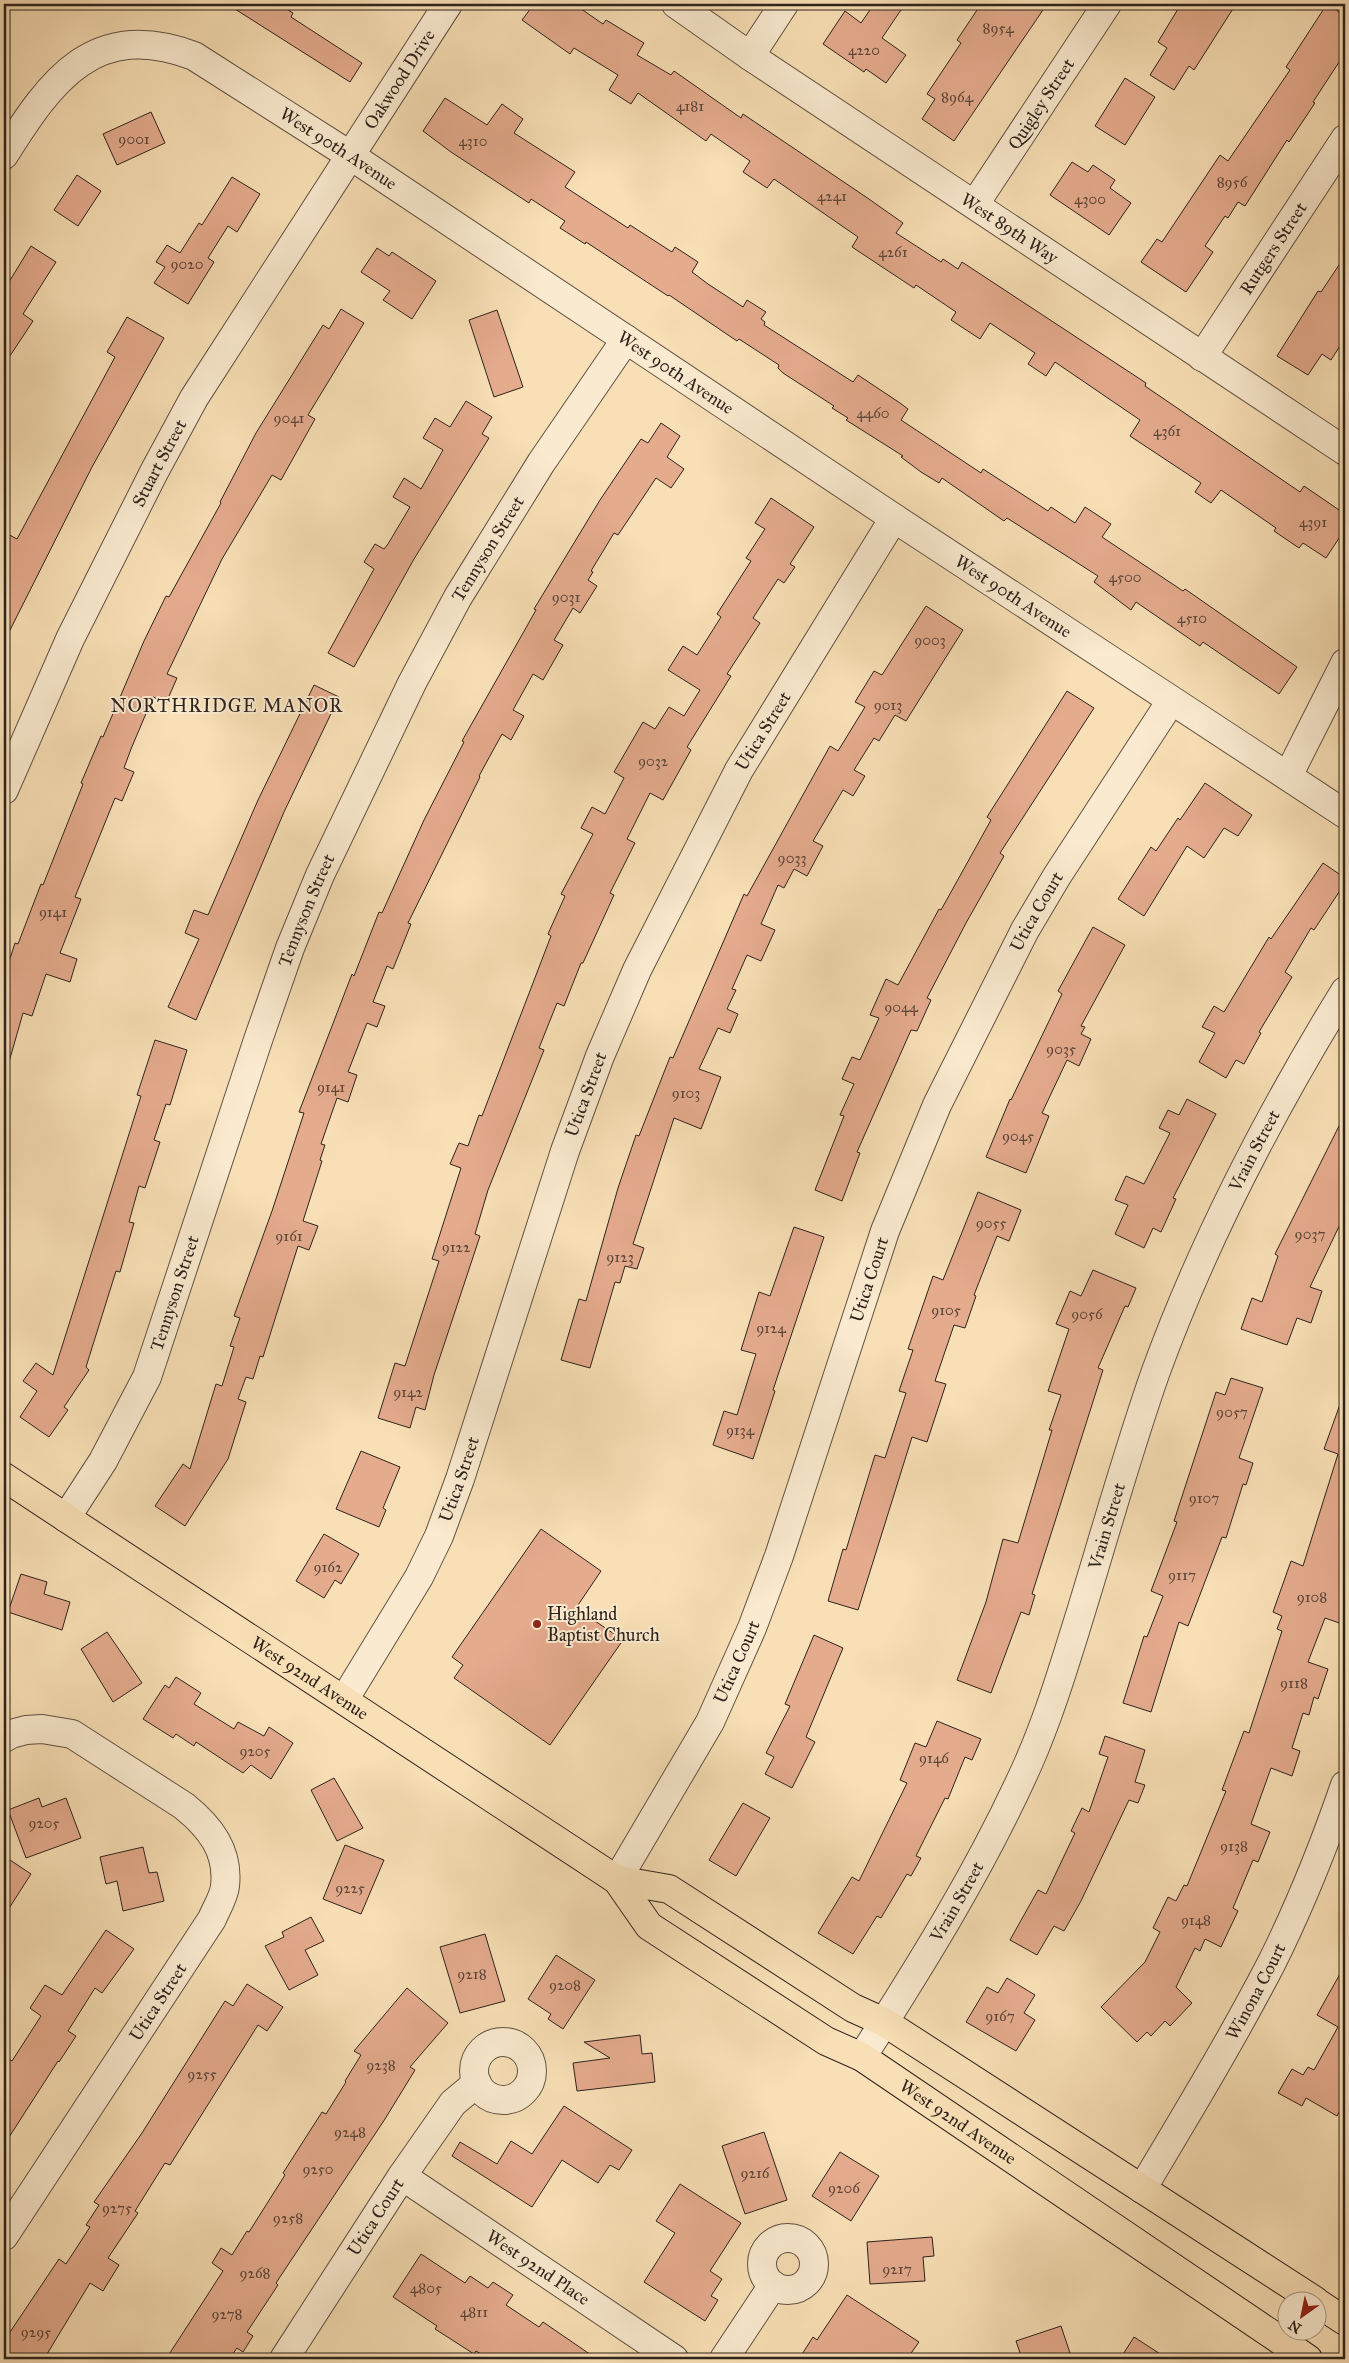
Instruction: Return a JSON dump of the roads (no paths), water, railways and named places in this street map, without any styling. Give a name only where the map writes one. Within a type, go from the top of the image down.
[{"type":"main road","name":"West 92nd Avenue","points":[[4,1477],[617,1880],[649,1926],[826,2041],[862,2057],[1308,2359]]},
{"type":"main road","name":"West 92nd Avenue","points":[[617,1880],[669,1889],[853,2008],[884,2022],[1298,2290]]},
{"type":"main road","name":"West 92nd Avenue","points":[[1326,2308],[1345,2321]]},
{"type":"street","name":"Oakwood Drive","points":[[351,156],[448,4]]},
{"type":"street","name":"West 89th Way","points":[[676,4],[750,56],[1345,451]]},
{"type":"street","points":[[750,56],[784,4]]},
{"type":"street","name":"Quigley Street","points":[[975,204],[1107,4]]},
{"type":"street","name":"West 90th Avenue","points":[[8,148],[34,108],[60,78],[81,62],[121,46],[148,44],[171,47],[194,56],[351,156],[894,518],[1345,814]]},
{"type":"street","name":"Rutgers Street","points":[[1202,356],[1345,139]]},
{"type":"street","name":"Stuart Street","points":[[4,790],[70,639],[154,472],[194,398],[351,156]]},
{"type":"street","name":"Tennyson Street","points":[[66,1518],[103,1461],[147,1376],[258,1040],[290,948],[320,876],[412,683],[458,598],[542,463],[626,339]]},
{"type":"street","name":"Utica Street","points":[[344,1700],[419,1577],[438,1536],[463,1470],[565,1152],[600,1056],[637,970],[739,770],[894,518]]},
{"type":"street","points":[[1288,776],[1345,663]]},
{"type":"street","name":"Utica Court","points":[[617,1880],[710,1722],[745,1645],[779,1556],[885,1231],[937,1105],[1025,930],[1057,876],[1171,701]]},
{"type":"street","name":"Vrain Street","points":[[862,2057],[922,1963],[994,1835],[1029,1763],[1057,1690],[1156,1373],[1183,1302],[1244,1166],[1345,991]]},
{"type":"street","name":"Utica Street","points":[[4,1738],[26,1730],[42,1729],[72,1734],[184,1806],[198,1817],[217,1839],[223,1856],[225,1888],[212,1919],[4,2236]]},
{"type":"street","name":"Winona Court","points":[[1142,2189],[1271,1964],[1298,1905],[1345,1785]]},
{"type":"street","name":"Utica Court","points":[[284,2359],[402,2176],[453,2103],[477,2083]]},
{"type":"street","name":"West 92nd Place","points":[[402,2176],[674,2359]]},
{"type":"street","points":[[724,2359],[773,2285]]},
{"type":"place","name":"Highland Baptist Church","points":[[537,1624]]},
{"type":"district","name":"NORTHRIDGE MANOR","points":[[227,705]]}]
